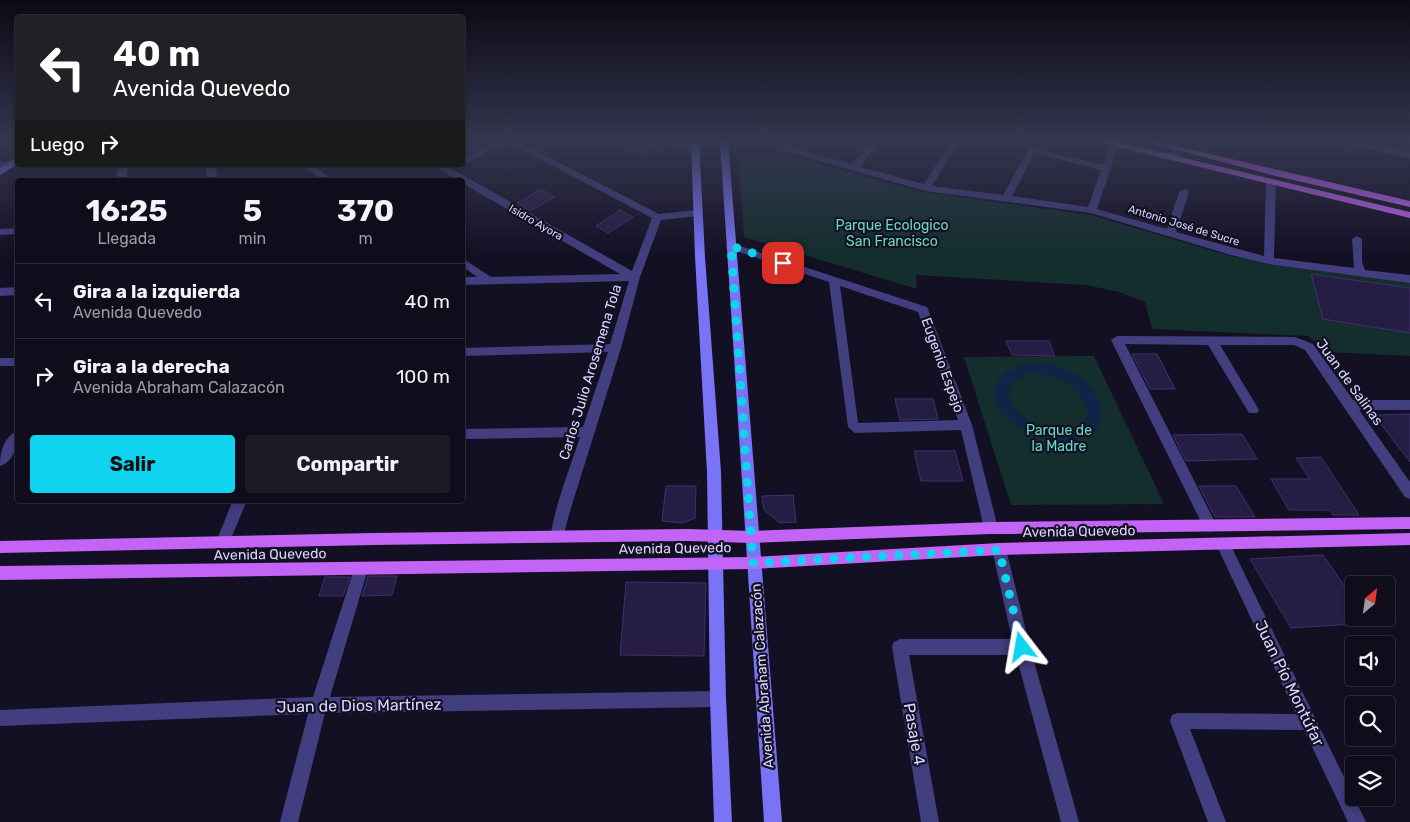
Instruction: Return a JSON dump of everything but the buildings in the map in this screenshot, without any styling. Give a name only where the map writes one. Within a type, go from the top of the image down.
[{"type":"main road","points":[[696,179],[714,472],[718,699],[723,822]]},
{"type":"main road","name":"Avenida Abraham Calazacón","points":[[727,179],[773,822]]},
{"type":"main road","points":[[1263,179],[1410,215]]},
{"type":"main road","points":[[1304,179],[1410,204]]},
{"type":"main road","name":"Avenida Quevedo","points":[[0,547],[557,537],[751,537],[992,528],[1410,523]]},
{"type":"main road","name":"Avenida Quevedo","points":[[0,573],[753,563],[999,550],[1410,539]]},
{"type":"street","points":[[586,179],[657,217],[697,213]]},
{"type":"street","name":"Antonio José de Sucre","points":[[895,179],[926,188],[1092,210],[1235,254],[1268,261],[1410,279]]},
{"type":"street","points":[[926,188],[931,179]]},
{"type":"street","points":[[1006,198],[1016,179]]},
{"type":"street","points":[[1092,210],[1102,179]]},
{"type":"street","name":"Isidro Ayora","points":[[465,181],[598,258],[635,277]]},
{"type":"street","points":[[1268,261],[1271,182]]},
{"type":"street","points":[[1171,233],[1184,192]]},
{"type":"street","name":"Carlos Julio Arosemena Tola","points":[[557,537],[635,277],[657,217]]},
{"type":"street","points":[[0,232],[15,231]]},
{"type":"street","points":[[1358,239],[1357,262],[1360,272]]},
{"type":"street","name":"Eugenio Espejo","points":[[731,246],[923,310],[966,425],[992,528]]},
{"type":"street","points":[[465,262],[488,280]]},
{"type":"street","points":[[465,281],[635,277]]},
{"type":"street","points":[[834,281],[852,424],[855,428],[966,425]]},
{"type":"street","points":[[0,292],[15,291]]},
{"type":"street","name":"Juan de Salinas","points":[[1210,526],[1117,340],[1295,341],[1303,343],[1309,347],[1410,493]]},
{"type":"street","points":[[1211,340],[1253,410]]},
{"type":"street","points":[[465,352],[615,348]]},
{"type":"street","points":[[0,362],[15,362]]},
{"type":"street","points":[[1348,405],[1410,405]]},
{"type":"street","points":[[465,434],[587,432]]},
{"type":"street","points":[[0,462],[11,443]]},
{"type":"street","points":[[223,542],[239,503]]},
{"type":"street","name":"Juan Pío Montúfar","points":[[1223,544],[1358,822]]},
{"type":"street","points":[[999,550],[1022,647],[1070,822]]},
{"type":"street","points":[[289,822],[319,705],[361,569]]},
{"type":"street","name":"Pasaje 4","points":[[930,822],[900,646],[1022,647]]},
{"type":"street","name":"Juan de Dios Martínez","points":[[0,718],[319,705],[718,699]]},
{"type":"street","points":[[1217,822],[1178,721],[1309,722]]},
{"type":"green space","name":"Parque Ecologico San Francisco","points":[[740,179],[876,179],[923,192],[1090,215],[1231,256],[1410,281],[1410,356],[1326,352],[1308,336],[1152,329],[1145,302],[1119,292],[1086,285],[916,275],[917,289],[744,237]]},
{"type":"green space","name":"Parque de la Madre","points":[[1094,356],[1164,504],[1011,505],[964,357]]},
{"type":"waterway","points":[[1028,368],[1046,369],[1062,373],[1086,391],[1091,399],[1095,415],[1093,422],[1087,429],[1077,434],[1060,437],[1042,434],[1025,426],[1011,414],[1003,402],[1001,389],[1009,377],[1028,368]]},
{"type":"route","points":[[783,263],[731,246],[753,563],[999,550],[1022,647]]}]
